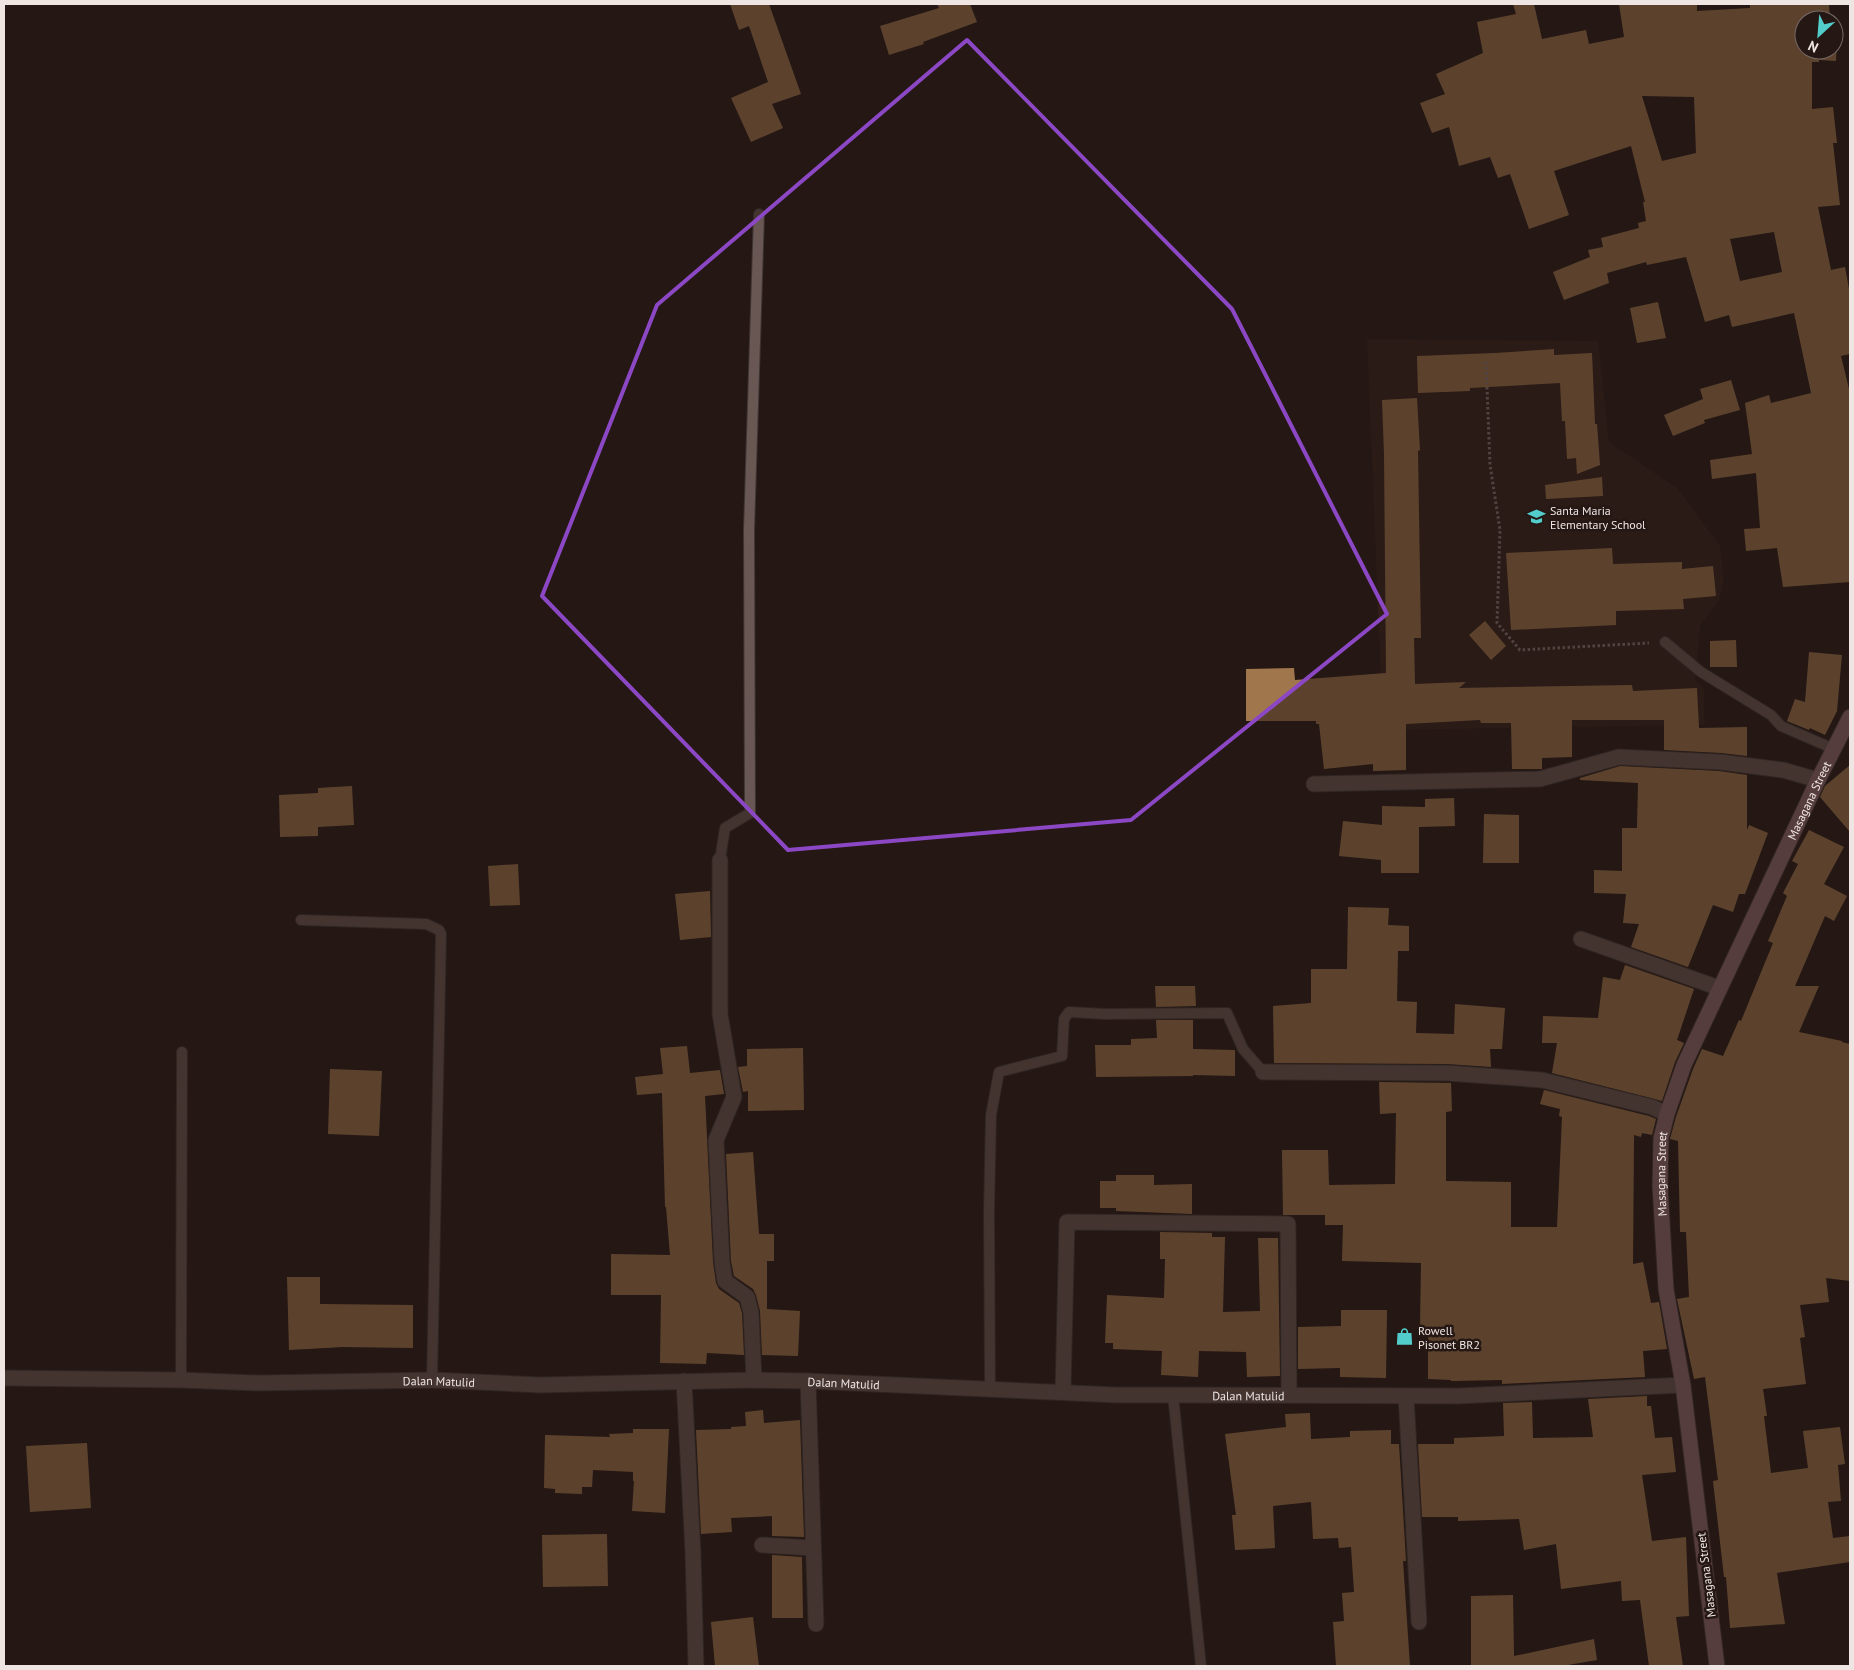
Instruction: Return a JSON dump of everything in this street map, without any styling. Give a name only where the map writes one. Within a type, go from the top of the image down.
[{"type":"street","name":"Masagana Street","points":[[1716,1666],[1682,1385],[1666,1289],[1660,1186],[1661,1138],[1667,1114],[1684,1066],[1719,988],[1850,717]]},
{"type":"street","points":[[1314,784],[1540,779],[1619,758],[1720,762],[1783,770],[1818,780]]},
{"type":"street","points":[[720,860],[720,1014],[734,1097],[716,1140],[722,1262],[725,1280],[747,1297],[752,1312],[754,1380]]},
{"type":"street","points":[[1581,940],[1719,988]]},
{"type":"street","points":[[1263,1072],[1447,1073],[1542,1080],[1652,1108],[1667,1114]]},
{"type":"street","points":[[1063,1392],[1067,1222],[1288,1224],[1289,1395]]},
{"type":"street","name":"Dalan Matulid","points":[[4,1378],[259,1383],[432,1380],[540,1385],[754,1380],[1173,1395],[1406,1396],[1458,1396],[1682,1385]]},
{"type":"street","points":[[684,1381],[693,1553],[696,1666]]},
{"type":"street","points":[[808,1381],[816,1624]]},
{"type":"street","points":[[1406,1396],[1419,1622]]},
{"type":"street","points":[[762,1545],[813,1548]]},
{"type":"lane","points":[[720,860],[725,828],[750,813],[749,530],[759,214]]},
{"type":"lane","points":[[1665,642],[1701,672],[1771,715],[1781,726],[1834,749]]},
{"type":"lane","points":[[301,920],[426,924],[439,930],[432,1380]]},
{"type":"lane","points":[[990,1389],[989,1211],[991,1116],[999,1072],[1062,1056],[1064,1019],[1069,1012],[1105,1014],[1227,1013],[1243,1049],[1263,1072]]},
{"type":"lane","points":[[181,1380],[182,1052]]},
{"type":"lane","points":[[1173,1395],[1201,1666]]},
{"type":"path","points":[[1486,362],[1490,464],[1500,530],[1497,622],[1520,650],[1665,642]]},
{"type":"highlighted area","points":[[967,40],[1232,309],[1387,614],[1131,820],[788,850],[542,596],[657,305]]},
{"type":"shaded area","name":"Santa Maria Elementary School","points":[[1367,339],[1598,341],[1609,442],[1677,488],[1720,546],[1724,580],[1719,601],[1700,626],[1695,681],[1704,689],[1704,725],[1383,730]]},
{"type":"building","points":[[730,4],[769,4],[801,94],[772,104],[783,128],[751,142],[731,98],[768,82],[749,26],[739,30]]},
{"type":"building","points":[[937,4],[970,4],[977,22],[923,42],[924,44],[889,55],[880,26],[939,8]]},
{"type":"building","points":[[1513,4],[1534,4],[1542,39],[1586,30],[1589,44],[1624,37],[1619,4],[1697,5],[1697,11],[1750,8],[1750,4],[1829,4],[1829,10],[1794,10],[1794,60],[1819,60],[1819,62],[1812,62],[1812,109],[1833,107],[1837,143],[1833,143],[1840,205],[1818,207],[1831,270],[1845,267],[1850,294],[1850,354],[1841,356],[1850,393],[1850,582],[1783,587],[1777,548],[1746,551],[1744,529],[1760,528],[1756,473],[1712,479],[1710,460],[1752,454],[1745,403],[1769,395],[1771,403],[1811,393],[1794,313],[1732,327],[1729,315],[1705,322],[1686,257],[1647,265],[1646,262],[1607,273],[1609,283],[1564,300],[1553,272],[1590,257],[1588,250],[1603,247],[1601,238],[1639,228],[1638,223],[1646,221],[1643,202],[1645,202],[1631,146],[1554,171],[1569,215],[1529,229],[1510,174],[1498,178],[1490,157],[1459,166],[1449,127],[1432,133],[1420,103],[1445,94],[1436,74],[1483,53],[1477,22],[1516,14]],"holes":[[[1642,96],[1694,97],[1696,153],[1662,161]],[[1774,232],[1782,272],[1740,281],[1730,239]]]},
{"type":"building","points":[[1658,302],[1666,338],[1637,343],[1630,308]]},
{"type":"building","points":[[1554,349],[1554,355],[1592,353],[1595,424],[1597,424],[1600,465],[1577,474],[1576,458],[1567,459],[1560,383],[1470,388],[1470,391],[1418,393],[1417,356]]},
{"type":"building","points":[[1731,380],[1740,410],[1704,420],[1705,423],[1673,436],[1664,415],[1703,399],[1700,389]]},
{"type":"building","points":[[1417,398],[1420,450],[1418,451],[1421,638],[1414,638],[1415,684],[1466,682],[1459,688],[1632,685],[1633,691],[1697,688],[1699,728],[1747,727],[1747,756],[1664,750],[1664,720],[1572,720],[1572,757],[1542,758],[1542,769],[1512,769],[1511,723],[1481,723],[1480,720],[1406,724],[1406,770],[1373,771],[1373,764],[1324,769],[1319,724],[1316,724],[1316,721],[1246,721],[1246,669],[1294,668],[1295,680],[1386,673],[1382,400]]},
{"type":"building","points":[[1602,477],[1603,496],[1546,499],[1545,485]]},
{"type":"building","points":[[1612,548],[1613,564],[1682,562],[1682,569],[1713,566],[1716,596],[1683,599],[1684,609],[1616,611],[1616,625],[1511,630],[1506,553]]},
{"type":"building","points":[[1485,621],[1506,646],[1491,660],[1469,635]]},
{"type":"building","points":[[1736,640],[1737,667],[1710,667],[1710,641]]},
{"type":"building","points":[[1809,652],[1842,655],[1837,711],[1825,735],[1787,721],[1795,699],[1805,702]]},
{"type":"building","points":[[1850,765],[1850,832],[1820,797],[1825,786]]},
{"type":"building","points":[[1620,766],[1719,771],[1747,775],[1747,830],[1749,825],[1768,833],[1745,894],[1739,894],[1733,912],[1713,905],[1688,967],[1631,947],[1639,924],[1623,923],[1626,894],[1594,893],[1594,870],[1622,871],[1622,828],[1637,828],[1638,783],[1580,780],[1580,778]]},
{"type":"building","points":[[352,786],[354,825],[318,827],[318,836],[280,837],[279,795],[318,793],[318,788]]},
{"type":"building","points":[[1454,798],[1455,826],[1419,827],[1419,873],[1381,873],[1381,860],[1339,856],[1343,821],[1382,825],[1382,806],[1425,807],[1425,799]]},
{"type":"building","points":[[1484,814],[1519,815],[1519,863],[1483,863]]},
{"type":"building","points":[[1809,830],[1844,847],[1824,884],[1847,896],[1834,921],[1825,916],[1795,986],[1819,986],[1799,1032],[1850,1044],[1850,1281],[1826,1278],[1829,1302],[1800,1305],[1805,1337],[1800,1338],[1806,1384],[1763,1389],[1767,1416],[1764,1416],[1771,1473],[1808,1468],[1803,1431],[1840,1427],[1845,1464],[1838,1465],[1841,1501],[1828,1502],[1833,1538],[1850,1536],[1850,1562],[1777,1573],[1785,1624],[1730,1628],[1726,1577],[1724,1577],[1713,1481],[1718,1480],[1705,1377],[1694,1379],[1677,1299],[1689,1297],[1686,1232],[1680,1232],[1678,1141],[1670,1139],[1693,1069],[1702,1049],[1723,1056],[1739,1020],[1741,1021],[1773,943],[1768,941],[1787,896],[1783,893],[1798,864],[1792,861]]},
{"type":"building","points":[[518,864],[520,905],[490,906],[488,866]]},
{"type":"building","points":[[710,891],[711,937],[680,940],[675,894]]},
{"type":"building","points":[[1348,907],[1389,908],[1388,925],[1409,926],[1409,951],[1398,951],[1397,1001],[1417,1002],[1416,1033],[1454,1034],[1455,1004],[1505,1008],[1502,1049],[1490,1049],[1491,1067],[1447,1064],[1274,1063],[1273,1006],[1311,1003],[1311,969],[1347,969]]},
{"type":"building","points":[[1625,965],[1694,989],[1677,1040],[1684,1043],[1675,1062],[1662,1101],[1552,1073],[1557,1043],[1542,1043],[1543,1016],[1598,1018],[1603,977],[1620,980]]},
{"type":"building","points":[[1155,986],[1195,986],[1196,1006],[1156,1007]]},
{"type":"building","points":[[1156,1020],[1193,1020],[1193,1049],[1235,1050],[1235,1076],[1096,1077],[1095,1045],[1131,1045],[1131,1039],[1157,1038]]},
{"type":"building","points":[[687,1046],[690,1073],[720,1070],[724,1094],[705,1096],[713,1262],[716,1283],[719,1289],[739,1303],[742,1313],[744,1355],[707,1353],[706,1364],[660,1363],[661,1295],[611,1295],[611,1254],[670,1255],[665,1207],[662,1093],[637,1095],[635,1077],[663,1074],[660,1048]]},
{"type":"building","points":[[803,1048],[804,1110],[748,1111],[748,1091],[743,1092],[738,1067],[747,1066],[747,1049]]},
{"type":"building","points":[[330,1069],[382,1071],[379,1136],[328,1134]]},
{"type":"building","points":[[1379,1082],[1451,1083],[1452,1111],[1446,1112],[1446,1181],[1511,1182],[1511,1227],[1557,1227],[1562,1117],[1559,1116],[1560,1109],[1540,1104],[1544,1090],[1656,1119],[1652,1135],[1642,1133],[1641,1137],[1634,1135],[1633,1264],[1643,1262],[1651,1303],[1659,1302],[1667,1349],[1643,1351],[1645,1377],[1502,1384],[1502,1380],[1451,1381],[1428,1379],[1428,1328],[1420,1327],[1421,1263],[1342,1261],[1343,1225],[1325,1225],[1325,1215],[1283,1215],[1282,1150],[1328,1150],[1329,1185],[1395,1184],[1396,1113],[1380,1114]]},
{"type":"building","points":[[753,1152],[759,1234],[774,1234],[774,1261],[767,1261],[767,1309],[800,1311],[798,1356],[762,1355],[760,1311],[756,1295],[753,1289],[734,1276],[731,1261],[726,1154]]},
{"type":"building","points":[[1116,1175],[1154,1175],[1154,1185],[1192,1184],[1192,1214],[1116,1211],[1116,1208],[1100,1208],[1100,1181],[1116,1181]]},
{"type":"building","points":[[1160,1232],[1212,1233],[1212,1237],[1225,1237],[1223,1312],[1260,1311],[1258,1238],[1278,1238],[1280,1376],[1247,1377],[1246,1352],[1199,1351],[1198,1377],[1161,1375],[1162,1351],[1113,1349],[1113,1343],[1105,1343],[1107,1295],[1164,1298],[1165,1259],[1160,1259]]},
{"type":"building","points":[[287,1277],[320,1277],[320,1304],[413,1305],[413,1348],[343,1347],[289,1350]]},
{"type":"building","points":[[1341,1310],[1387,1310],[1386,1378],[1340,1377],[1340,1368],[1298,1369],[1298,1327],[1341,1326]]},
{"type":"building","points":[[1647,1396],[1647,1406],[1651,1406],[1655,1438],[1672,1437],[1676,1472],[1642,1475],[1652,1541],[1686,1537],[1689,1616],[1676,1617],[1683,1666],[1649,1666],[1640,1600],[1622,1601],[1621,1581],[1561,1589],[1556,1544],[1524,1550],[1519,1519],[1458,1521],[1458,1517],[1422,1517],[1418,1444],[1454,1444],[1454,1438],[1504,1436],[1503,1403],[1532,1402],[1533,1438],[1593,1437],[1588,1399]]},
{"type":"building","points":[[763,1410],[764,1423],[800,1420],[804,1537],[772,1536],[772,1516],[731,1518],[732,1532],[701,1534],[696,1430],[731,1429],[731,1427],[746,1426],[745,1412]]},
{"type":"building","points":[[1310,1413],[1311,1439],[1350,1437],[1350,1431],[1391,1430],[1391,1444],[1399,1444],[1406,1561],[1403,1561],[1410,1666],[1336,1666],[1333,1622],[1344,1621],[1342,1593],[1354,1592],[1351,1547],[1339,1548],[1338,1538],[1313,1539],[1311,1502],[1273,1506],[1275,1548],[1235,1550],[1232,1515],[1236,1515],[1225,1434],[1286,1427],[1285,1414]]},
{"type":"building","points":[[633,1429],[669,1429],[665,1513],[632,1511],[633,1472],[593,1470],[592,1487],[582,1487],[582,1494],[555,1493],[555,1489],[544,1488],[545,1435],[610,1437],[609,1434],[633,1433]]},
{"type":"building","points":[[87,1443],[91,1508],[30,1512],[26,1446]]},
{"type":"building","points":[[607,1534],[608,1586],[543,1587],[542,1535]]},
{"type":"building","points":[[772,1555],[802,1557],[803,1618],[772,1618]]},
{"type":"building","points":[[1513,1595],[1514,1656],[1594,1639],[1597,1660],[1562,1666],[1471,1666],[1471,1596]]},
{"type":"building","points":[[753,1617],[759,1666],[715,1666],[711,1622]]},
{"type":"place","name":"Santa Maria Elementary School","points":[[1536,517]]},
{"type":"place","name":"Rowell Pisonet BR2","points":[[1404,1337]]}]
